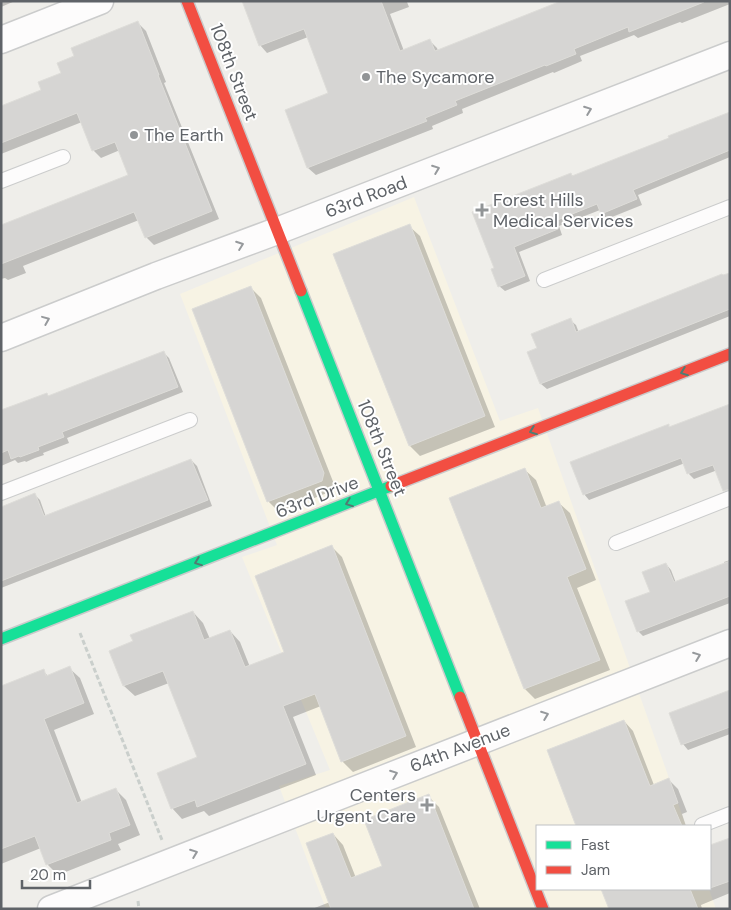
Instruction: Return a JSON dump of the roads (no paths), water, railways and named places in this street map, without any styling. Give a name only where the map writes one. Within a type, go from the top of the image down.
[{"type":"main road","name":"108th Street","points":[[188,1],[543,909]]},
{"type":"main road","name":"63rd Drive","points":[[1,639],[730,354]]},
{"type":"street","points":[[1,40],[100,1]]},
{"type":"street","name":"63rd Road","points":[[1,338],[156,276],[730,55]]},
{"type":"street","name":"64th Avenue","points":[[51,909],[730,643]]},
{"type":"lane","points":[[1,181],[63,157]]},
{"type":"lane","points":[[544,280],[730,207]]},
{"type":"lane","points":[[1,493],[190,420]]},
{"type":"lane","points":[[616,543],[730,498]]},
{"type":"lane","points":[[702,825],[730,814]]},
{"type":"place","name":"The Sycamore","points":[[366,77]]},
{"type":"place","name":"The Earth","points":[[134,135]]},
{"type":"place","name":"Forest Hills Medical Services","points":[[482,210]]},
{"type":"place","name":"Centers Urgent Care","points":[[427,805]]}]
